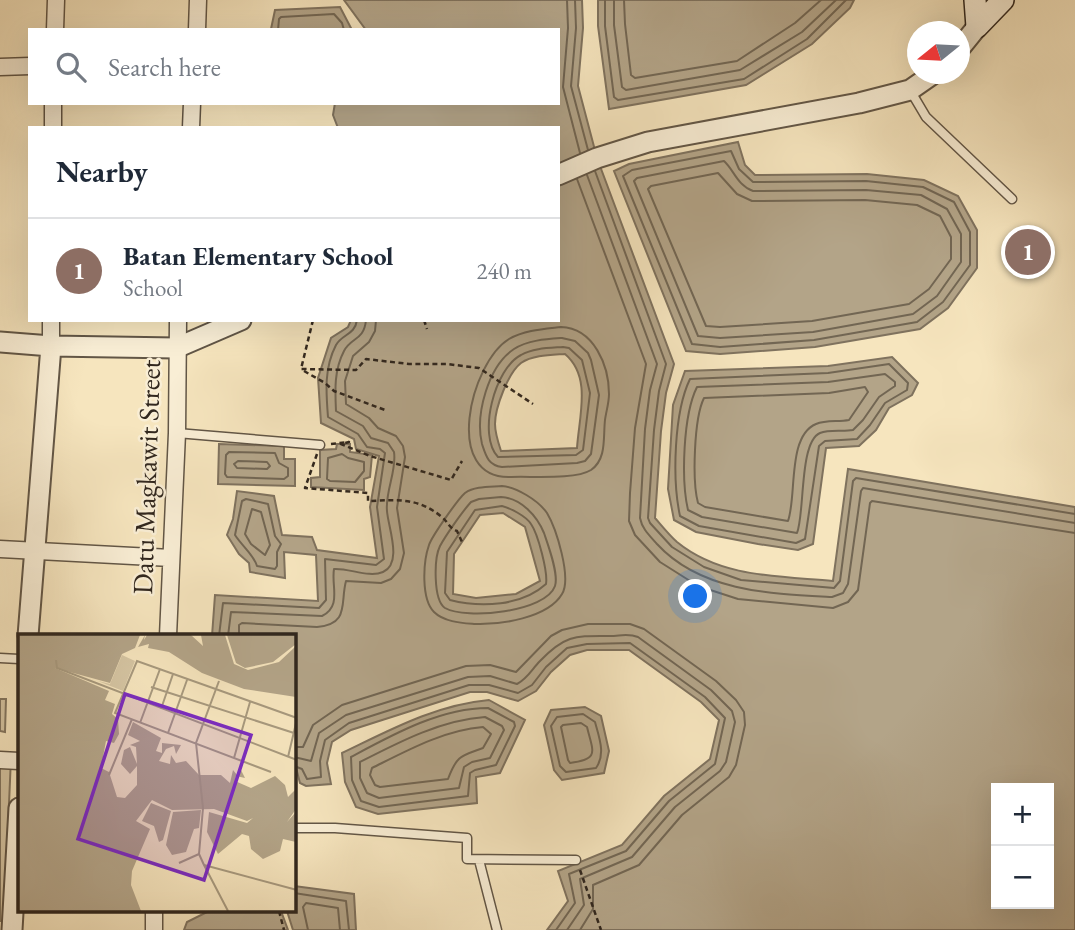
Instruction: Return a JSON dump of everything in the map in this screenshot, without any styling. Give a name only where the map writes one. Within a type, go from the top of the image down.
[{"type":"main road","points":[[975,0],[977,26]]},
{"type":"main road","points":[[977,26],[1003,0]]},
{"type":"street","points":[[55,28],[56,0]]},
{"type":"street","points":[[197,28],[198,0]]},
{"type":"street","points":[[970,35],[977,26]]},
{"type":"street","points":[[0,66],[28,66]]},
{"type":"street","points":[[562,173],[597,158],[648,142],[859,103],[911,90],[919,84]]},
{"type":"street","points":[[53,105],[53,126]]},
{"type":"street","points":[[191,126],[192,105]]},
{"type":"street","points":[[27,634],[51,322]]},
{"type":"street","name":"Datu Magkawit Street","points":[[168,634],[177,433],[178,322]]},
{"type":"street","points":[[0,342],[51,346],[176,348],[236,322]]},
{"type":"street","points":[[0,549],[171,558]]},
{"type":"street","points":[[0,760],[18,761]]},
{"type":"street","points":[[12,930],[18,825]]},
{"type":"street","points":[[154,912],[154,930]]},
{"type":"lane","points":[[911,90],[926,117],[1012,199]]},
{"type":"lane","points":[[177,433],[320,445]]},
{"type":"lane","points":[[0,658],[18,659]]},
{"type":"lane","points":[[296,828],[335,828],[467,838],[467,859],[576,860]]},
{"type":"lane","points":[[479,860],[497,930]]},
{"type":"path","points":[[301,369],[313,322]]},
{"type":"path","points":[[425,322],[427,329]]},
{"type":"path","points":[[301,369],[356,370],[366,359],[479,368],[533,404]]},
{"type":"path","points":[[301,369],[334,391],[385,410]]},
{"type":"path","points":[[462,461],[451,480],[341,444],[349,442],[320,445],[305,488],[368,493],[368,501],[414,500],[444,519],[450,529],[457,531],[462,542]]},
{"type":"path","points":[[576,860],[601,930]]},
{"type":"path","points":[[279,912],[284,930]]},
{"type":"shaded area","points":[[0,699],[6,699],[5,732],[0,731]]},
{"type":"shaded area","points":[[0,756],[11,757],[4,921],[0,921]]},
{"type":"water","points":[[344,0],[582,0],[583,28],[578,86],[597,158],[674,364],[666,393],[661,431],[655,518],[668,533],[694,554],[731,569],[772,576],[833,581],[848,469],[1075,507],[1075,930],[547,930],[568,901],[558,871],[622,845],[664,796],[710,759],[719,720],[701,702],[629,650],[587,650],[570,655],[551,672],[536,691],[518,701],[487,692],[470,692],[351,730],[332,742],[327,763],[331,784],[306,786],[300,783],[296,768],[296,634],[212,634],[215,595],[318,601],[316,555],[284,552],[285,578],[250,572],[249,563],[239,554],[227,535],[233,519],[237,491],[274,496],[282,535],[312,537],[317,550],[377,558],[370,507],[379,456],[356,449],[354,439],[321,423],[318,378],[331,338],[348,327],[350,322],[560,322],[560,126],[337,126],[333,115],[335,105],[560,105],[560,28],[365,28]],"holes":[[[565,354],[579,374],[582,398],[577,448],[501,451],[495,424],[497,409],[511,374],[521,363],[531,358]],[[503,513],[525,527],[540,581],[516,594],[476,598],[453,594],[454,554],[480,515]]]},
{"type":"water","points":[[598,0],[854,0],[850,8],[812,44],[746,85],[609,109],[598,26]]},
{"type":"water","points":[[340,7],[351,28],[271,28],[275,10]]},
{"type":"water","points":[[738,142],[745,165],[755,175],[867,174],[924,180],[958,196],[977,230],[977,268],[948,308],[920,329],[815,347],[720,354],[686,351],[614,171],[629,164]]},
{"type":"water","points":[[892,357],[918,383],[912,395],[889,408],[876,430],[859,446],[826,448],[813,544],[798,550],[758,544],[696,532],[674,520],[668,489],[673,405],[685,371],[828,366]]},
{"type":"water","points":[[219,444],[284,446],[284,459],[295,459],[295,486],[218,484]]},
{"type":"water","points":[[337,444],[350,444],[350,452],[372,455],[370,477],[364,479],[364,490],[311,487],[311,478],[320,477],[320,450],[336,449]]},
{"type":"water","points":[[489,700],[525,720],[500,773],[476,777],[477,803],[378,814],[356,807],[345,782],[342,753],[431,713]]},
{"type":"water","points":[[585,707],[601,716],[609,751],[604,773],[562,780],[554,770],[544,725],[551,710]]},
{"type":"water","points":[[296,886],[354,894],[356,930],[293,930],[287,912],[296,912]]},
{"type":"water","points":[[207,912],[281,912],[288,930],[184,930],[187,922]]},
{"type":"place","name":"Batan Elementary School","points":[[1028,252]]}]
